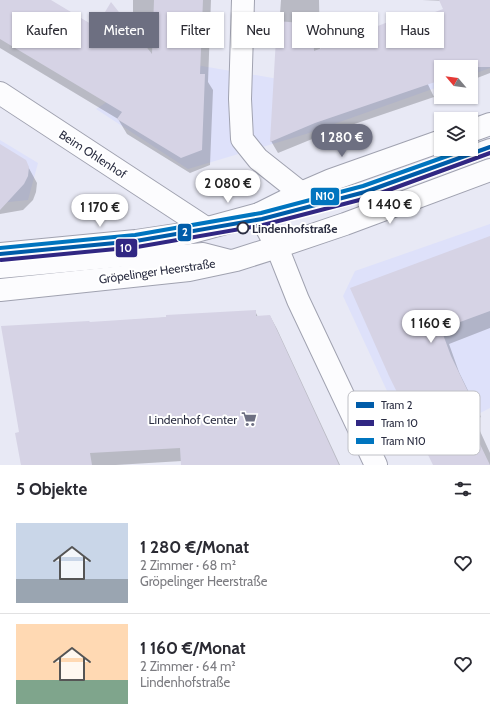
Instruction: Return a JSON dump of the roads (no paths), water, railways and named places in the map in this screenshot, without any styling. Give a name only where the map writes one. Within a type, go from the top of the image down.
[{"type":"main road","points":[[243,0],[240,99],[242,139],[258,159],[301,193]]},
{"type":"main road","name":"Beim Ohlenhof","points":[[6,97],[206,228]]},
{"type":"main road","points":[[478,128],[490,124]]},
{"type":"main road","points":[[0,254],[136,241],[189,233],[259,214],[331,180],[434,143]]},
{"type":"main road","name":"Gröpelinger Heerstraße","points":[[0,290],[189,270],[236,260],[345,224],[490,170]]},
{"type":"main road","points":[[259,214],[277,247],[298,300],[348,406]]},
{"type":"main road","points":[[371,455],[376,465]]},
{"type":"lane","points":[[301,193],[337,200],[373,190],[490,147]]},
{"type":"lane","points":[[0,270],[203,251],[236,260]]},
{"type":"tram line","name":"2","points":[[0,254],[136,241],[262,219],[365,192],[490,147]]},
{"type":"tram line","name":"10","points":[[1,260],[137,247],[263,225],[367,198],[490,153]]},
{"type":"tram line","name":"N10","points":[[0,248],[135,235],[261,213],[363,186],[447,156]]},
{"type":"place","name":"Lindenhofstraße","points":[[243,228]]},
{"type":"place","name":"Lindenhof Center","points":[[249,419]]}]
